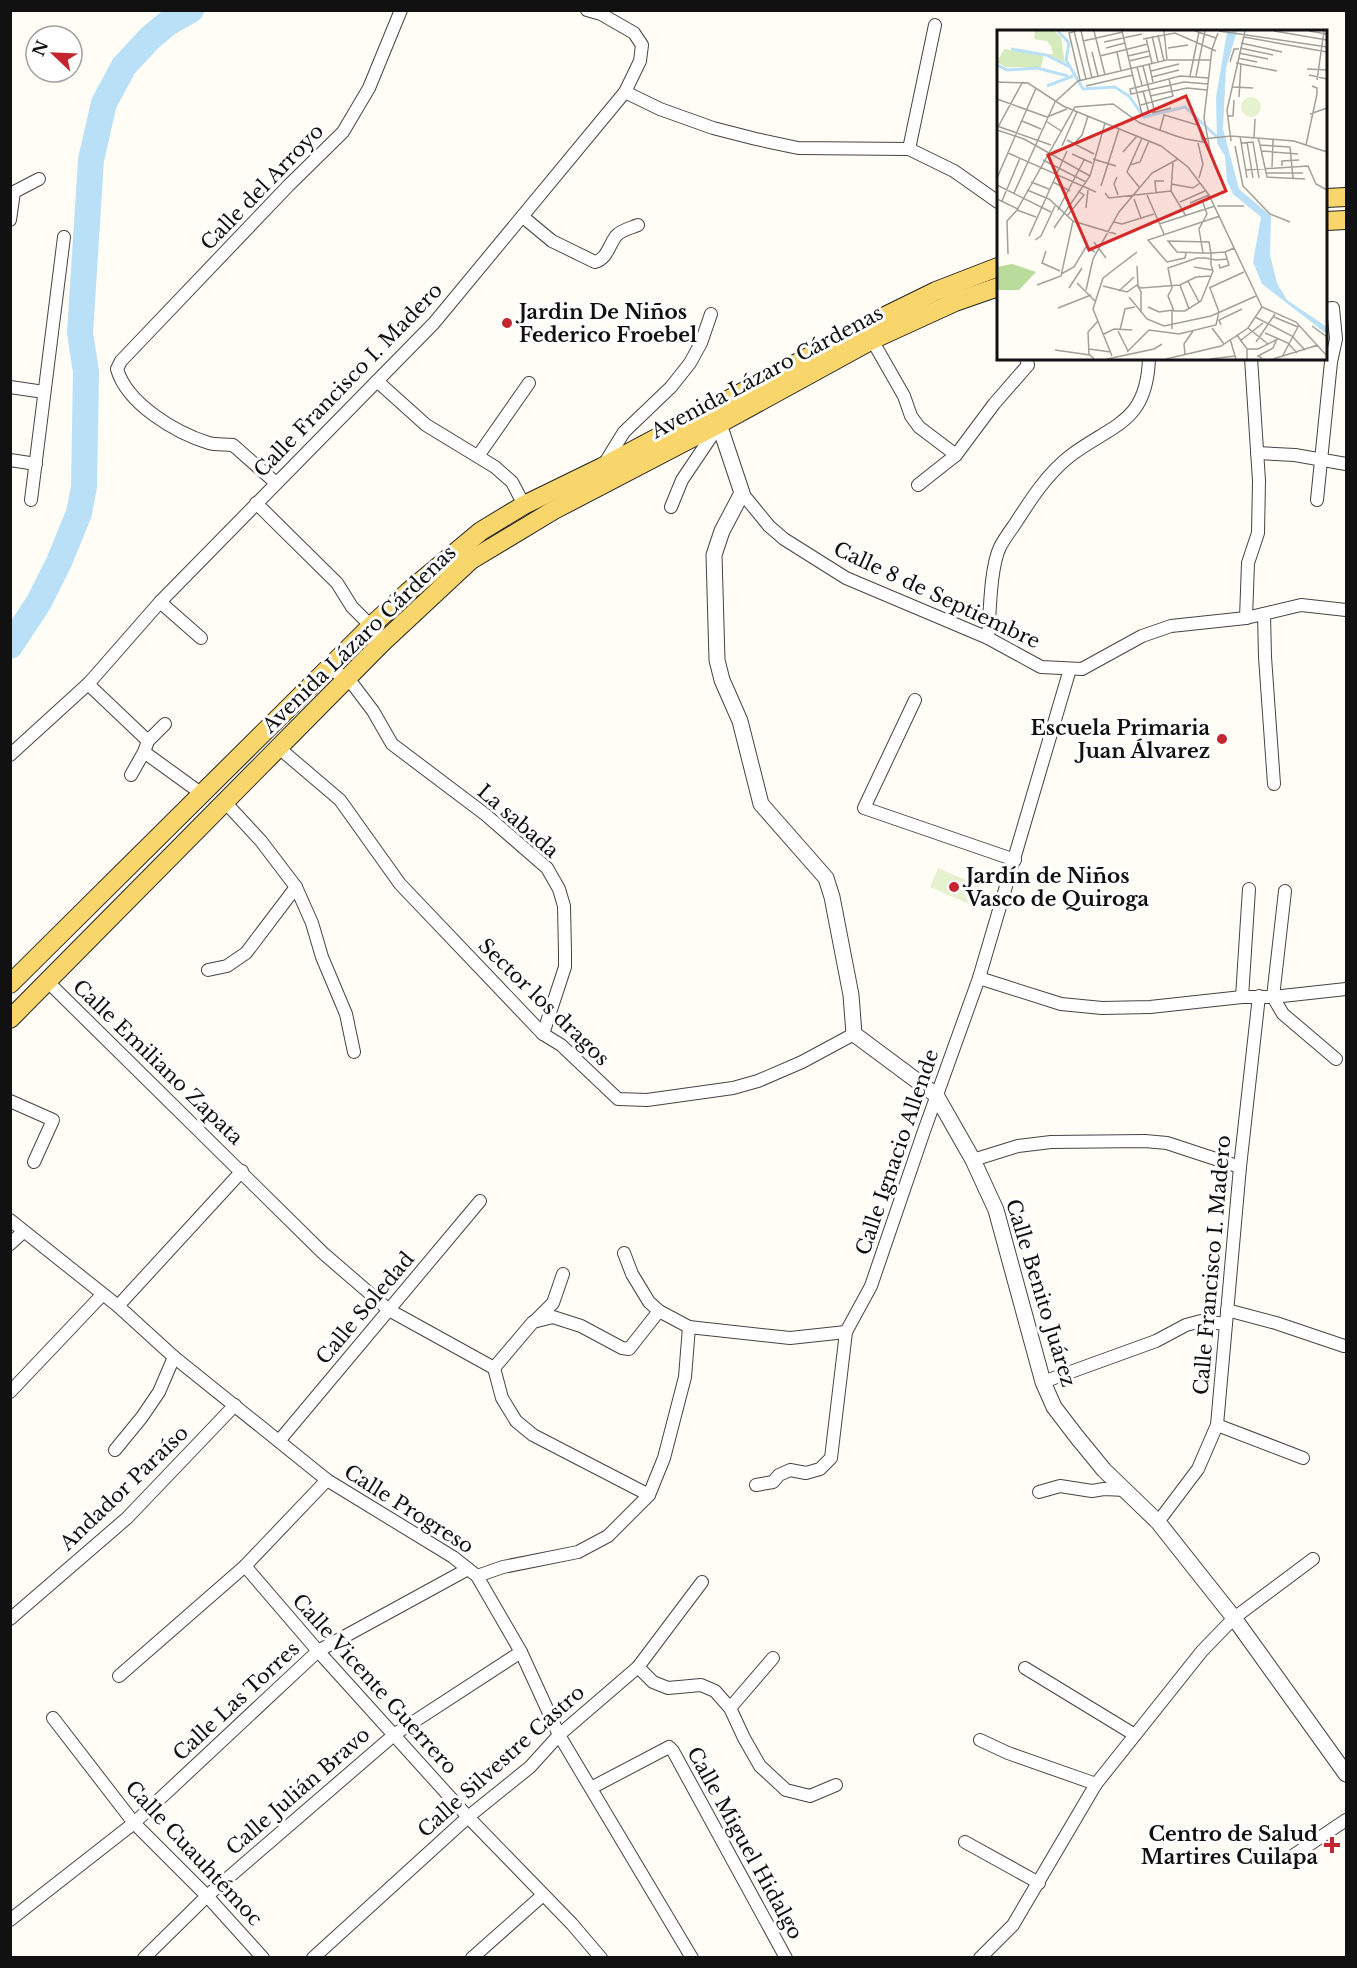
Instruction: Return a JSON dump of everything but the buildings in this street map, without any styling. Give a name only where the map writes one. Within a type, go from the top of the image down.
[{"type":"main road","points":[[1327,198],[1347,197]]},
{"type":"main road","points":[[1327,220],[1347,220]]},
{"type":"main road","name":"Avenida Lázaro Cárdenas","points":[[10,984],[371,626],[481,531],[524,505],[602,467],[887,315],[936,291],[997,268]]},
{"type":"main road","name":"Avenida Lázaro Cárdenas","points":[[10,1019],[382,643],[471,560],[554,510],[719,424],[872,340],[955,302],[997,288]]},
{"type":"street","name":"Calle del Arroyo","points":[[276,483],[233,445],[211,444],[174,430],[152,413],[129,390],[119,377],[117,369],[121,361],[343,131],[369,88],[401,10]]},
{"type":"street","points":[[587,10],[601,13]]},
{"type":"street","name":"Calle Francisco I. Madero","points":[[10,755],[88,684],[160,602],[434,323],[625,92],[640,61],[642,45],[634,33],[601,13]]},
{"type":"street","points":[[909,149],[935,25]]},
{"type":"street","points":[[625,92],[660,110],[756,140],[798,148],[909,149],[954,171],[997,201]]},
{"type":"street","points":[[10,220],[12,191],[39,179]]},
{"type":"street","points":[[523,217],[552,241],[595,262],[601,261],[620,232],[638,225]]},
{"type":"street","points":[[31,500],[64,237]]},
{"type":"street","points":[[1317,500],[1331,362],[1341,338],[1333,309],[1327,309]]},
{"type":"street","points":[[602,467],[624,432],[671,387],[690,363],[701,343],[711,314]]},
{"type":"street","points":[[872,340],[906,400],[911,416],[919,427],[956,455]]},
{"type":"street","points":[[918,485],[956,455],[1000,396],[1028,365],[1027,360]]},
{"type":"street","points":[[988,638],[995,565],[999,547],[1052,472],[1071,455],[1126,420],[1137,405],[1144,388],[1149,360]]},
{"type":"street","points":[[1246,618],[1248,563],[1258,533],[1259,482],[1251,360]]},
{"type":"street","points":[[376,381],[426,425],[478,456],[512,482],[524,505]]},
{"type":"street","points":[[478,456],[529,383]]},
{"type":"street","points":[[10,387],[44,392]]},
{"type":"street","points":[[719,424],[742,493],[722,531],[714,555],[717,660],[722,681],[740,721],[761,804],[826,878],[832,897],[851,995],[854,1034]]},
{"type":"street","points":[[671,507],[682,480],[719,424]]},
{"type":"street","points":[[1257,453],[1321,458],[1347,464]]},
{"type":"street","points":[[10,460],[36,464]]},
{"type":"street","name":"Calle 8 de Septiembre","points":[[742,493],[769,526],[784,539],[846,578],[988,638],[1041,667],[1070,669]]},
{"type":"street","points":[[256,503],[337,583],[352,607],[371,626],[382,643]]},
{"type":"street","points":[[160,602],[201,638]]},
{"type":"street","points":[[1070,669],[1082,669],[1142,636],[1170,626],[1246,618],[1301,605],[1347,610]]},
{"type":"street","points":[[1264,614],[1274,784]]},
{"type":"street","points":[[328,669],[348,678]]},
{"type":"street","name":"Calle Ignacio Allende","points":[[756,1485],[773,1482],[779,1475],[790,1470],[806,1473],[820,1468],[831,1458],[846,1332],[871,1286],[936,1095],[979,978],[1070,669]]},
{"type":"street","name":"La sabada","points":[[348,678],[373,711],[392,744],[486,815],[547,868],[559,889],[564,906],[565,967],[543,1034]]},
{"type":"street","points":[[88,684],[146,746],[201,794]]},
{"type":"street","points":[[915,700],[864,808],[1015,860]]},
{"type":"street","points":[[131,775],[146,746],[165,724]]},
{"type":"street","name":"Sector los dragos","points":[[279,747],[340,800],[400,884],[543,1034],[561,1045],[618,1099],[647,1100],[733,1088],[758,1081],[802,1062],[854,1034]]},
{"type":"street","points":[[225,802],[261,841],[296,887],[346,1014],[354,1052]]},
{"type":"street","points":[[208,970],[227,966],[246,953],[296,887]]},
{"type":"street","points":[[1242,997],[1249,889]]},
{"type":"street","points":[[1285,891],[1273,997],[1283,1014],[1336,1059]]},
{"type":"street","points":[[979,978],[1061,1004],[1102,1008],[1150,1007],[1347,989]]},
{"type":"street","name":"Calle Emiliano Zapata","points":[[47,981],[323,1253],[388,1310],[494,1368]]},
{"type":"street","name":"Calle Francisco I. Madero","points":[[1158,1522],[1198,1469],[1217,1425],[1258,996]]},
{"type":"street","name":"Calle Benito Juárez","points":[[854,1034],[936,1095],[973,1160],[996,1210],[1043,1382],[1054,1407],[1104,1470],[1158,1522],[1234,1618],[1347,1774]]},
{"type":"street","points":[[10,1101],[53,1120],[34,1162]]},
{"type":"street","points":[[973,1160],[1018,1146],[1051,1142],[1145,1141],[1167,1143],[1240,1167]]},
{"type":"street","name":"Calle Emiliano Zapata","points":[[118,1306],[242,1172]]},
{"type":"street","name":"Calle Soledad","points":[[279,1441],[480,1201]]},
{"type":"street","name":"Calle Progreso","points":[[10,1220],[118,1306],[174,1357],[327,1480],[473,1572],[521,1652],[559,1735],[692,1958]]},
{"type":"street","points":[[10,1244],[23,1232]]},
{"type":"street","points":[[624,1252],[632,1274],[649,1302],[658,1311],[689,1327],[790,1338],[846,1332]]},
{"type":"street","points":[[563,1274],[553,1303],[533,1322],[494,1368],[502,1398],[516,1421],[533,1435],[649,1495],[664,1458],[685,1377],[689,1327]]},
{"type":"street","points":[[10,1392],[102,1295]]},
{"type":"street","points":[[1227,1310],[1276,1323],[1344,1346]]},
{"type":"street","points":[[533,1322],[553,1317],[581,1326],[622,1348],[629,1349],[658,1311]]},
{"type":"street","points":[[1043,1382],[1156,1341],[1186,1325],[1202,1321],[1226,1324]]},
{"type":"street","points":[[115,1450],[159,1392],[174,1357]]},
{"type":"street","name":"Andador Paraíso","points":[[10,1619],[127,1518],[235,1405]]},
{"type":"street","points":[[1217,1425],[1303,1458]]},
{"type":"street","points":[[119,1676],[245,1566],[327,1480]]},
{"type":"street","points":[[1039,1492],[1060,1486],[1092,1491],[1125,1490]]},
{"type":"street","name":"Calle Las Torres","points":[[134,1823],[318,1651],[473,1572],[578,1552],[608,1536],[649,1495]]},
{"type":"street","points":[[980,1958],[1012,1925],[1096,1784],[1202,1651],[1234,1618],[1313,1558]]},
{"type":"street","name":"Calle Vicente Guerrero","points":[[245,1566],[318,1651],[468,1817],[572,1924],[601,1958]]},
{"type":"street","name":"Calle Silvestre Castro","points":[[313,1958],[468,1817],[530,1767],[559,1735],[638,1667],[702,1582]]},
{"type":"street","name":"Calle Julián Bravo","points":[[144,1958],[207,1896],[395,1734],[521,1652]]},
{"type":"street","points":[[730,1708],[773,1658]]},
{"type":"street","points":[[638,1667],[653,1682],[668,1688],[701,1685],[715,1691],[730,1708],[760,1766],[786,1790],[810,1796],[836,1785]]},
{"type":"street","points":[[1025,1668],[1135,1735]]},
{"type":"street","name":"Calle Cuauhtémoc","points":[[52,1718],[134,1823],[207,1896],[263,1958]]},
{"type":"street","points":[[980,1740],[1008,1753],[1096,1784]]},
{"type":"street","name":"Calle Miguel Hidalgo","points":[[591,1788],[669,1747],[786,1958]]},
{"type":"street","points":[[1291,1857],[1347,1820]]},
{"type":"street","points":[[10,1920],[134,1823]]},
{"type":"street","points":[[965,1842],[1039,1883]]},
{"type":"street","points":[[472,1958],[543,1895]]},
{"type":"green space","points":[[938,868],[980,886],[971,905],[930,887]]},
{"type":"waterway","points":[[10,646],[39,602],[59,562],[79,513],[84,487],[86,372],[80,333],[91,160],[104,103],[124,66],[150,38],[168,23],[191,10]]},
{"type":"place","name":"Jardin De Niños Federico Froebel","points":[[507,323]]},
{"type":"place","name":"Escuela Primaria Juan Álvarez","points":[[1222,739]]},
{"type":"place","name":"Jardín de Niños Vasco de Quiroga","points":[[954,887]]},
{"type":"place","name":"Centro de Salud Martires Cuilapa","points":[[1332,1845]]}]
